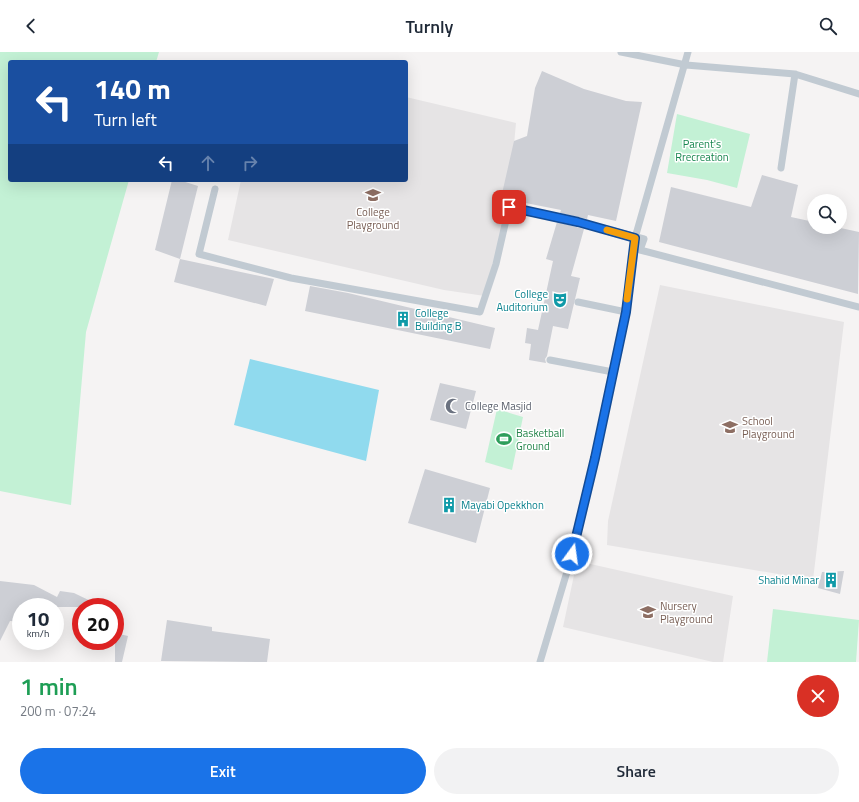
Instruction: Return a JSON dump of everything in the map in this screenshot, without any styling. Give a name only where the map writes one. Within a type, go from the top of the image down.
[{"type":"lane","points":[[621,52],[686,65],[795,74],[859,94]]},
{"type":"lane","points":[[540,662],[572,554],[595,458],[626,312],[635,238],[686,65],[688,52]]},
{"type":"lane","points":[[780,168],[795,74]]},
{"type":"lane","points":[[215,189],[199,254],[291,278],[480,312],[496,264],[509,207],[578,222],[644,240],[640,250],[859,307]]},
{"type":"lane","points":[[578,302],[626,312]]},
{"type":"lane","points":[[550,360],[613,372]]},
{"type":"shaded area","name":"College Playground","points":[[408,97],[516,123],[508,210],[485,296],[444,290],[228,240],[241,182],[408,182]]},
{"type":"shaded area","name":"School Playground","points":[[660,285],[844,322],[813,580],[607,545],[608,521]]},
{"type":"shaded area","name":"Nursery Playground","points":[[577,561],[733,596],[723,662],[713,662],[563,627]]},
{"type":"green space","points":[[0,52],[159,52],[157,60],[8,60],[8,182],[128,182],[86,332],[71,505],[0,491]]},
{"type":"green space","name":"Parent's Rrecreation","points":[[677,114],[750,134],[737,188],[707,180],[667,173]]},
{"type":"green space","name":"Basketball Ground","points":[[497,409],[523,417],[512,470],[485,462]]},
{"type":"green space","points":[[773,609],[859,620],[856,662],[767,662]]},
{"type":"water","points":[[250,359],[379,390],[366,461],[234,425]]},
{"type":"building","points":[[542,71],[584,89],[626,101],[642,102],[616,221],[588,215],[587,219],[560,213],[561,210],[501,198],[514,141],[527,136],[535,88]]},
{"type":"building","points":[[762,175],[798,185],[791,217],[807,220],[807,234],[847,234],[847,229],[859,232],[858,294],[659,242],[671,187],[751,207]]},
{"type":"building","points":[[172,182],[185,182],[198,186],[180,259],[155,250]]},
{"type":"building","points":[[557,222],[584,229],[571,276],[580,278],[568,329],[553,326],[547,356],[545,359],[546,363],[529,360],[531,344],[525,343],[527,328],[538,330],[553,261],[546,259]]},
{"type":"building","points":[[180,259],[274,279],[266,306],[174,282]]},
{"type":"building","name":"College Building B","points":[[310,286],[348,293],[495,328],[490,349],[305,311]]},
{"type":"building","name":"College Masjid","points":[[440,383],[476,391],[466,429],[430,420]]},
{"type":"building","name":"Mayabi Opekkhon","points":[[425,469],[490,488],[476,543],[408,523]]},
{"type":"building","name":"Shahid Minar","points":[[844,571],[840,594],[818,588],[822,572]]},
{"type":"building","points":[[0,581],[34,585],[57,597],[60,591],[74,593],[84,598],[72,598],[72,607],[64,607],[64,598],[12,598],[12,621],[10,621],[0,641]]},
{"type":"building","points":[[167,620],[212,627],[212,631],[270,639],[267,662],[161,661]]},
{"type":"building","points":[[124,635],[128,636],[122,662],[115,662],[115,650],[124,650]]},
{"type":"slow traffic","points":[[607,230],[635,238],[627,299]]},
{"type":"place","name":"College Playground","points":[[373,195]]},
{"type":"place","name":"College Auditorium","points":[[560,300]]},
{"type":"place","name":"College Building B","points":[[403,319]]},
{"type":"place","name":"College Masjid","points":[[453,406]]},
{"type":"place","name":"School Playground","points":[[730,427]]},
{"type":"place","name":"Basketball Ground","points":[[504,439]]},
{"type":"place","name":"Mayabi Opekkhon","points":[[449,505]]},
{"type":"place","name":"Shahid Minar","points":[[831,580]]},
{"type":"place","name":"Nursery Playground","points":[[648,612]]},
{"type":"route","points":[[509,207],[578,222],[635,238],[626,312],[595,458],[572,554]]}]
